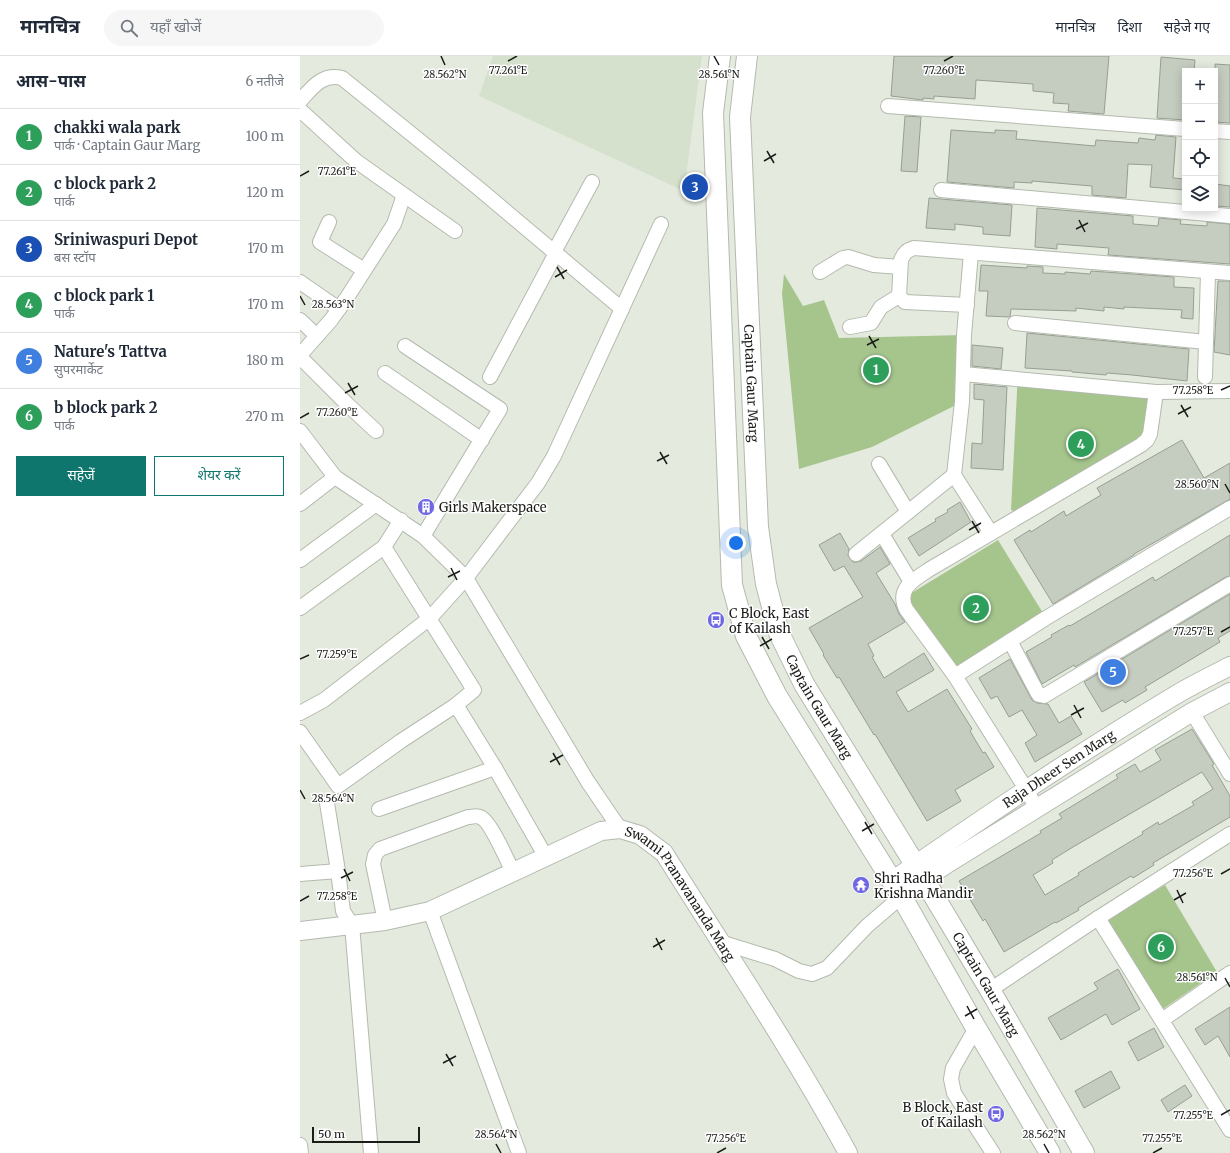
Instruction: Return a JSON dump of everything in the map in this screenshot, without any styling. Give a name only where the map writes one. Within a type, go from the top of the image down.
[{"type":"main road","name":"Captain Gaur Marg","points":[[720,56],[713,113],[732,585],[746,636],[777,696],[897,888],[976,1028],[1050,1153]]},
{"type":"main road","name":"Captain Gaur Marg","points":[[747,56],[740,117],[758,527],[766,584],[779,633],[804,684],[920,872],[1084,1153]]},
{"type":"street","points":[[300,101],[325,78],[334,76],[342,78],[477,187],[622,309]]},
{"type":"street","points":[[888,106],[1182,129]]},
{"type":"street","points":[[300,110],[356,161],[455,231]]},
{"type":"street","points":[[1218,131],[1230,132]]},
{"type":"street","points":[[490,377],[592,182]]},
{"type":"street","points":[[941,190],[1230,216]]},
{"type":"street","points":[[376,431],[300,356],[339,309],[394,224],[404,195]]},
{"type":"street","points":[[329,222],[320,242],[364,270]]},
{"type":"street","points":[[300,714],[324,700],[430,618],[466,578],[538,483],[554,456],[661,224]]},
{"type":"street","points":[[966,305],[905,302],[899,296],[900,267],[903,254],[914,248],[1230,273]]},
{"type":"street","points":[[971,253],[966,305],[962,402],[954,475],[991,533]]},
{"type":"street","points":[[820,272],[843,258],[848,257],[874,265],[900,267]]},
{"type":"street","points":[[1205,377],[1208,272]]},
{"type":"street","points":[[300,282],[339,309]]},
{"type":"street","points":[[850,327],[871,323],[881,307],[899,296]]},
{"type":"street","points":[[300,320],[316,336]]},
{"type":"street","points":[[1015,323],[1206,342]]},
{"type":"street","points":[[405,346],[500,409],[423,536]]},
{"type":"street","points":[[385,373],[482,440]]},
{"type":"street","points":[[963,374],[1156,392],[1230,391]]},
{"type":"street","points":[[1037,809],[955,676],[906,609],[902,601],[904,591],[911,582],[930,569],[1141,445],[1147,440],[1150,434],[1156,392]]},
{"type":"street","points":[[300,431],[335,477],[423,536],[466,578],[588,782],[620,829]]},
{"type":"street","points":[[879,464],[908,512]]},
{"type":"street","points":[[856,554],[954,475]]},
{"type":"street","points":[[300,504],[335,477]]},
{"type":"street","points":[[300,560],[376,504]]},
{"type":"street","points":[[955,676],[1046,618],[1230,508]]},
{"type":"street","points":[[300,608],[384,547],[401,520]]},
{"type":"street","points":[[882,534],[911,582]]},
{"type":"street","points":[[300,732],[338,786],[474,690],[384,547]]},
{"type":"street","points":[[1010,641],[1037,692],[1039,695],[1044,696],[1230,584]]},
{"type":"street","name":"Raja Dheer Sen Marg","points":[[920,872],[949,840],[1026,789],[1175,695],[1230,666]]},
{"type":"street","name":"Raja Dheer Sen Marg","points":[[897,888],[920,872],[1037,809],[1192,712],[1230,692]]},
{"type":"street","points":[[456,704],[546,857]]},
{"type":"street","points":[[1192,712],[1230,774]]},
{"type":"street","points":[[378,809],[495,768]]},
{"type":"street","points":[[326,803],[338,871],[343,912],[352,925],[371,1153]]},
{"type":"street","points":[[385,921],[373,864],[375,855],[380,849],[468,817],[482,817],[489,825],[513,872]]},
{"type":"street","name":"Swami Pranavananda Marg","points":[[300,931],[385,921],[430,911],[601,831],[620,829],[640,835],[664,853],[768,1017],[848,1153]]},
{"type":"street","points":[[990,990],[1098,918],[1230,834]]},
{"type":"street","points":[[300,874],[338,871]]},
{"type":"street","points":[[720,942],[775,959],[799,971],[812,974],[827,968],[867,926],[897,888]]},
{"type":"street","points":[[430,911],[518,1153]]},
{"type":"street","points":[[1098,918],[1230,1130]]},
{"type":"street","points":[[1162,1020],[1230,973]]},
{"type":"street","points":[[976,1028],[953,1068],[951,1079],[954,1093],[993,1153]]},
{"type":"street","points":[[300,1145],[301,1153]]},
{"type":"shaded area","points":[[493,56],[702,56],[684,191],[479,96]]},
{"type":"green space","points":[[784,274],[803,306],[824,300],[839,338],[964,335],[962,402],[872,447],[799,469],[782,294]]},
{"type":"green space","points":[[1018,372],[1165,385],[1155,438],[1025,516],[1011,510]]},
{"type":"green space","points":[[998,540],[1046,618],[956,667],[905,597]]},
{"type":"green space","points":[[1165,885],[1217,972],[1160,1011],[1105,921]]},
{"type":"building","points":[[894,56],[1109,56],[1104,114],[1068,111],[1069,104],[1053,103],[1054,93],[1033,91],[1033,84],[976,80],[975,99],[934,96],[934,99],[923,98],[923,100],[891,96]]},
{"type":"building","points":[[1161,57],[1195,60],[1194,68],[1182,68],[1182,120],[1157,118]]},
{"type":"building","points":[[1215,64],[1230,65],[1230,123],[1218,122],[1218,68],[1215,68]]},
{"type":"building","points":[[905,116],[921,117],[917,172],[901,171]]},
{"type":"building","points":[[951,130],[995,133],[995,130],[1017,131],[1016,139],[1095,146],[1096,140],[1138,143],[1139,138],[1155,140],[1156,135],[1176,137],[1173,178],[1182,179],[1182,190],[1150,187],[1152,165],[1128,164],[1126,198],[1092,195],[1092,186],[1032,181],[1032,183],[1014,182],[1014,188],[947,182]]},
{"type":"building","points":[[1218,184],[1230,186],[1230,207],[1218,206]]},
{"type":"building","points":[[929,198],[1012,205],[1010,236],[983,234],[983,227],[955,224],[955,230],[926,228]]},
{"type":"building","points":[[1037,208],[1133,216],[1133,224],[1158,226],[1159,218],[1181,220],[1180,224],[1207,226],[1207,222],[1230,224],[1230,264],[1108,255],[1109,248],[1057,244],[1057,249],[1035,247]]},
{"type":"building","points":[[981,265],[1027,268],[1027,266],[1043,267],[1043,273],[1065,274],[1065,272],[1090,274],[1091,271],[1174,277],[1174,287],[1194,288],[1193,319],[1181,318],[1182,310],[1124,307],[1124,309],[1104,307],[1104,311],[1076,308],[1076,311],[1011,309],[1010,317],[986,316],[988,291],[979,291]]},
{"type":"building","points":[[1218,281],[1230,281],[1230,355],[1214,352]]},
{"type":"building","points":[[1027,333],[1189,349],[1187,381],[1132,375],[1107,373],[1106,375],[1025,368]]},
{"type":"building","points":[[972,345],[1003,348],[1001,369],[972,366]]},
{"type":"building","points":[[974,384],[1007,387],[1003,470],[971,468],[972,443],[982,444],[984,400],[974,399]]},
{"type":"building","points":[[1182,440],[1204,478],[1230,463],[1230,499],[1134,554],[1053,604],[1014,540],[1030,530],[1031,532],[1064,511],[1066,516],[1101,495],[1097,488]]},
{"type":"building","points":[[960,502],[971,522],[919,556],[908,538],[936,521],[935,519],[948,512],[947,510]]},
{"type":"building","points":[[840,533],[849,549],[848,556],[853,562],[861,561],[880,547],[890,564],[876,573],[905,622],[868,644],[874,656],[872,657],[884,678],[924,653],[934,670],[896,692],[908,712],[947,689],[972,729],[970,731],[983,753],[985,752],[994,767],[955,790],[961,801],[927,821],[875,734],[874,735],[839,677],[837,678],[809,628],[863,597],[844,566],[834,571],[819,545]]},
{"type":"building","points":[[1230,535],[1230,576],[1075,667],[1074,665],[1042,684],[1026,652],[1052,637],[1051,635],[1069,625],[1070,626],[1153,577],[1155,581]]},
{"type":"building","points":[[1230,594],[1230,631],[1218,638],[1220,642],[1145,687],[1147,690],[1125,703],[1123,700],[1102,712],[1084,682]]},
{"type":"building","points":[[1010,659],[1032,700],[1037,703],[1048,704],[1059,723],[1071,716],[1082,734],[1035,762],[1025,743],[1037,735],[1022,710],[1009,717],[997,696],[991,699],[979,678]]},
{"type":"building","points":[[1192,729],[1214,764],[1212,765],[1230,796],[1230,817],[1153,863],[1154,865],[1133,878],[1131,876],[1078,908],[1079,910],[1056,923],[1055,922],[1004,952],[985,919],[983,921],[959,881],[1041,833],[1040,831],[1062,818],[1059,814],[1118,778],[1116,775],[1135,764],[1140,772],[1161,760],[1155,750]],"holes":[[[1202,772],[1213,789],[1192,802],[1194,805],[1159,825],[1158,822],[1142,832],[1143,834],[1078,873],[1079,875],[1045,895],[1033,875],[1053,863],[1052,860],[1073,847]]]},
{"type":"building","points":[[1118,969],[1140,1009],[1112,1025],[1106,1014],[1061,1040],[1048,1018],[1098,989],[1094,983]]},
{"type":"building","points":[[1230,1007],[1230,1057],[1218,1036],[1205,1045],[1195,1029]]},
{"type":"building","points":[[1154,1028],[1164,1047],[1138,1061],[1128,1042]]},
{"type":"building","points":[[1111,1071],[1120,1088],[1084,1108],[1075,1091]]},
{"type":"building","points":[[1185,1085],[1192,1096],[1168,1112],[1161,1100]]},
{"type":"place","name":"Sriniwaspuri Depot","points":[[695,187]]},
{"type":"place","name":"chakki wala park","points":[[876,370]]},
{"type":"place","name":"c block park 1","points":[[1081,444]]},
{"type":"place","name":"Girls Makerspace","points":[[426,507]]},
{"type":"place","name":"c block park 2","points":[[976,608]]},
{"type":"place","name":"C Block, East of Kailash","points":[[716,620]]},
{"type":"place","name":"Nature's Tattva","points":[[1113,672]]},
{"type":"place","name":"Shri Radha Krishna Mandir","points":[[861,885]]},
{"type":"place","name":"b block park 2","points":[[1161,947]]},
{"type":"place","name":"B Block, East of Kailash","points":[[996,1114]]}]
